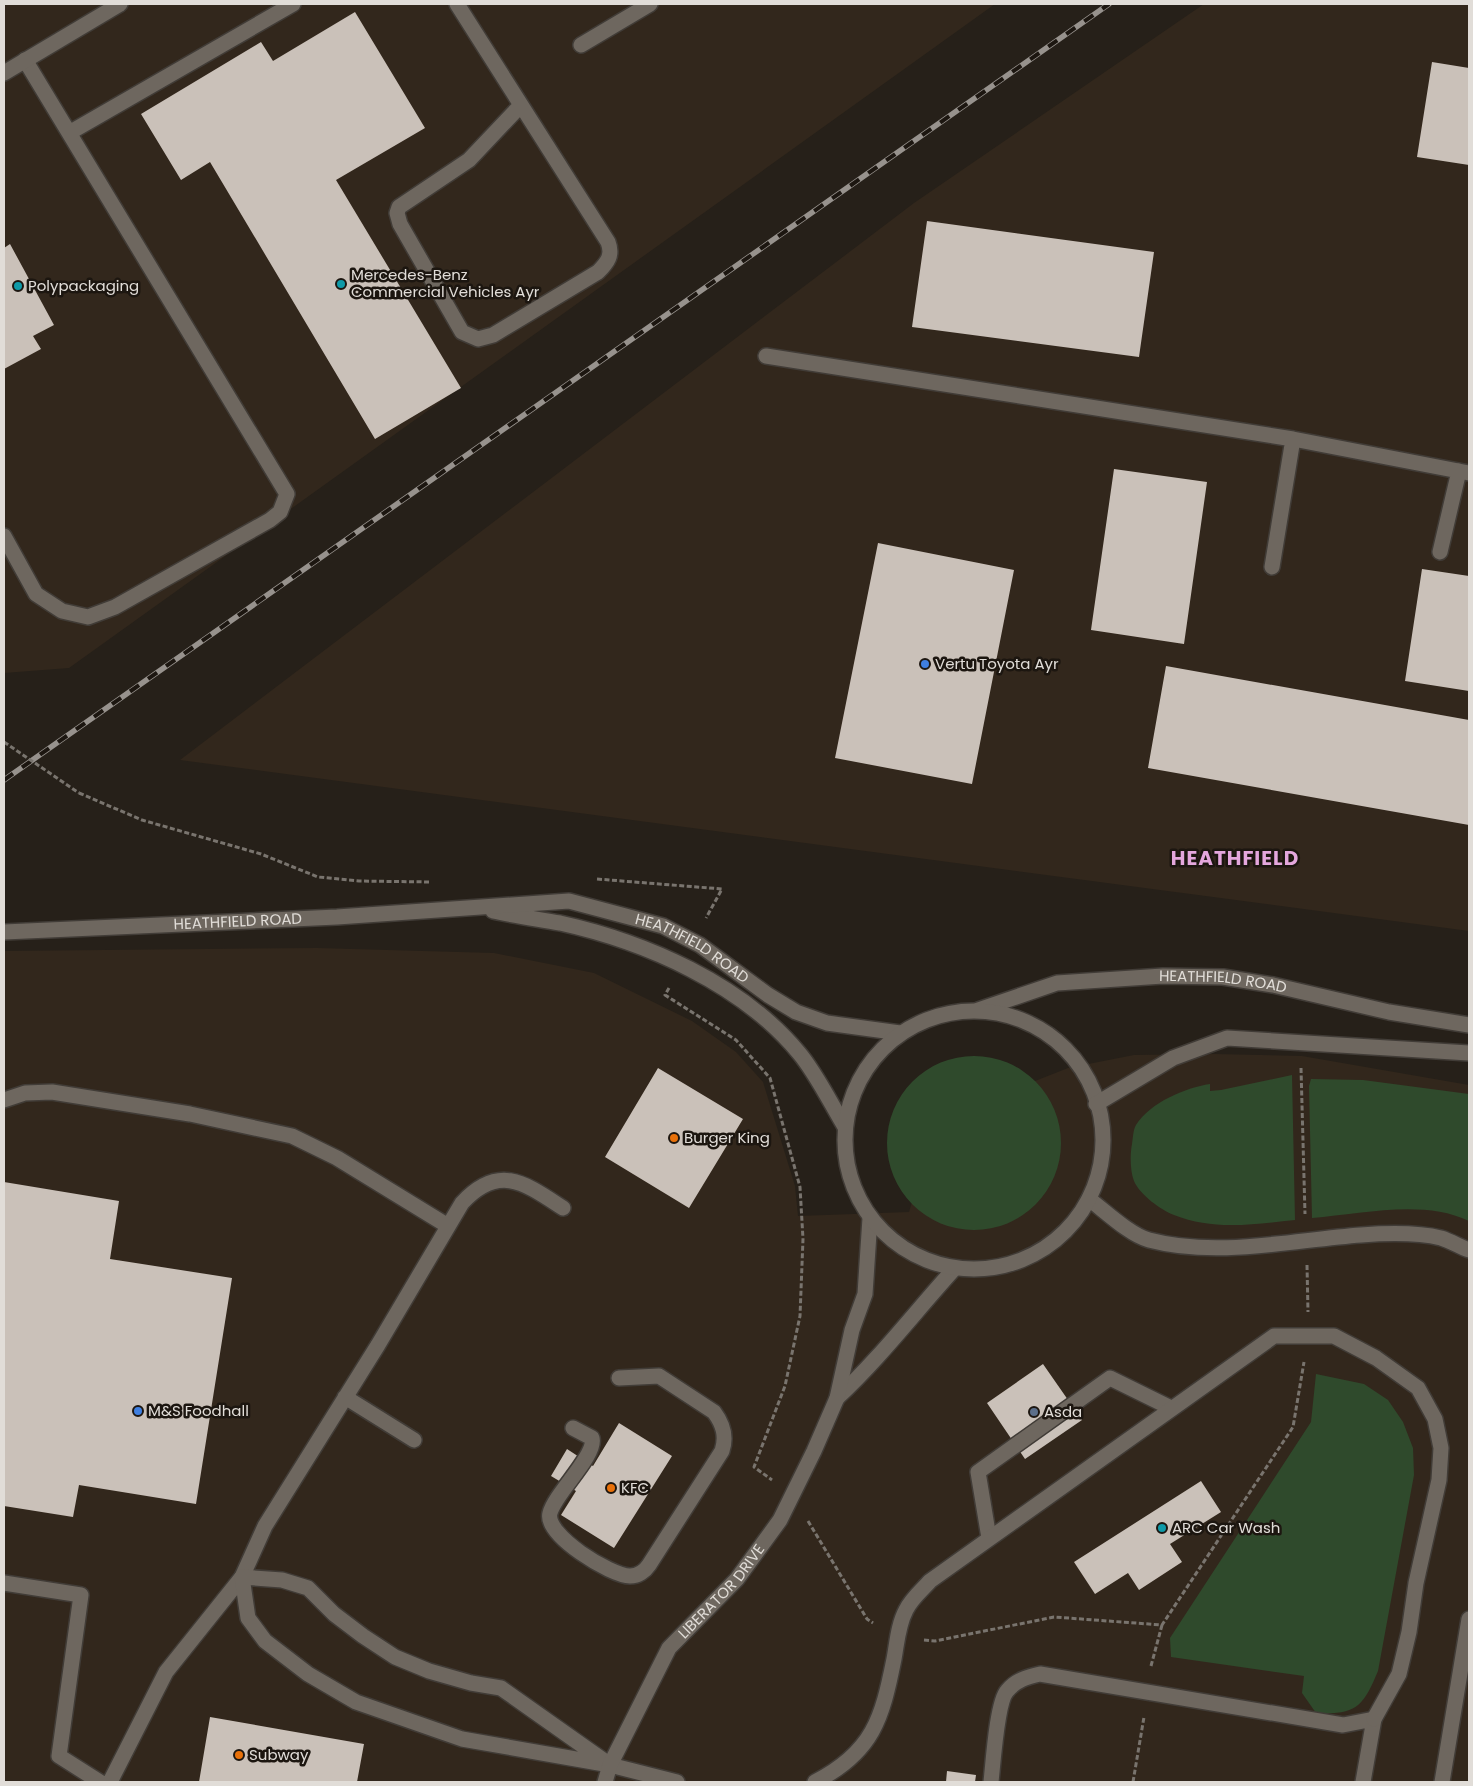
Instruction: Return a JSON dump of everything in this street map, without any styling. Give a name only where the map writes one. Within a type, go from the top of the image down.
[{"type":"street","points":[[4,73],[120,4]]},
{"type":"street","points":[[69,133],[293,4]]},
{"type":"street","points":[[457,4],[608,242],[610,254],[609,260],[598,272],[493,335],[478,339],[462,332],[400,224],[397,213],[399,208],[469,160],[521,105]]},
{"type":"street","points":[[581,44],[650,4]]},
{"type":"street","points":[[4,536],[36,594],[62,611],[88,617],[115,607],[270,520],[280,512],[287,494],[25,60]]},
{"type":"street","points":[[766,356],[1293,439],[1464,472],[1440,552]]},
{"type":"street","points":[[1272,567],[1293,439]]},
{"type":"street","name":"HEATHFIELD ROAD","points":[[4,932],[337,917],[569,901],[663,926],[692,941],[768,995],[796,1012],[827,1023],[900,1033]]},
{"type":"street","name":"HEATHFIELD ROAD","points":[[472,907],[560,924],[622,941],[693,969],[753,1008],[800,1053],[845,1127]]},
{"type":"street","name":"HEATHFIELD ROAD","points":[[977,1011],[1057,983],[1163,976],[1223,977],[1273,985],[1389,1012],[1469,1025]]},
{"type":"street","points":[[977,1011],[1012,1017],[1041,1029],[1068,1050],[1090,1084],[1102,1124],[1101,1165],[1089,1199],[1070,1227],[1054,1242],[1027,1258],[987,1269],[955,1268],[921,1258],[892,1240],[870,1218],[854,1191],[845,1158],[845,1127],[852,1094],[873,1059],[900,1033],[918,1023],[946,1014],[977,1011]]},
{"type":"street","points":[[1096,1104],[1173,1058],[1228,1038],[1469,1053]]},
{"type":"street","points":[[4,1100],[25,1092],[52,1092],[190,1114],[292,1136],[337,1158],[448,1226]]},
{"type":"street","points":[[110,1782],[166,1672],[242,1576],[265,1526],[462,1203],[474,1190],[484,1183],[501,1180],[517,1182],[533,1188],[563,1208]]},
{"type":"street","points":[[1089,1199],[1118,1221],[1147,1239],[1191,1247],[1253,1246],[1306,1239],[1390,1233],[1441,1238],[1469,1250]]},
{"type":"street","name":"LIBERATOR DRIVE","points":[[605,1782],[610,1765],[669,1648],[737,1579],[780,1520],[792,1495],[837,1398],[852,1330],[865,1294],[870,1218]]},
{"type":"street","name":"LIBERATOR DRIVE","points":[[837,1398],[871,1366],[909,1318],[955,1268]]},
{"type":"street","points":[[815,1782],[856,1754],[871,1735],[878,1722],[888,1687],[896,1640],[906,1611],[914,1598],[930,1581],[1274,1336],[1308,1335],[1334,1336],[1376,1358],[1418,1388],[1435,1419],[1441,1448],[1439,1480],[1399,1674],[1374,1718],[1363,1782]]},
{"type":"street","points":[[573,1428],[592,1438],[592,1448],[559,1495],[549,1514],[550,1523],[565,1541],[594,1560],[618,1573],[629,1576],[638,1574],[649,1565],[722,1451],[725,1434],[720,1420],[714,1412],[660,1376],[619,1378]]},
{"type":"street","points":[[989,1538],[978,1472],[1110,1378],[1171,1408]]},
{"type":"street","points":[[345,1396],[414,1440]]},
{"type":"street","points":[[242,1576],[282,1580],[308,1588],[334,1614],[395,1657],[429,1672],[471,1683],[501,1688],[610,1765]]},
{"type":"street","points":[[242,1576],[248,1618],[265,1641],[308,1674],[356,1702],[462,1739],[610,1765],[677,1782]]},
{"type":"street","points":[[4,1583],[81,1595],[59,1756],[100,1782]]},
{"type":"street","points":[[1442,1782],[1469,1619]]},
{"type":"street","points":[[991,1782],[1000,1709],[1005,1692],[1023,1677],[1040,1674],[1343,1725],[1374,1718]]},
{"type":"path","points":[[4,742],[79,793],[142,820],[261,854],[318,877],[359,881],[436,882]]},
{"type":"path","points":[[593,879],[613,879],[722,889],[692,941]]},
{"type":"path","points":[[682,965],[665,995],[736,1040],[770,1078],[800,1187],[803,1239],[800,1316],[785,1386],[754,1467],[792,1495],[867,1620],[896,1640],[935,1641],[1054,1618],[1162,1625],[1293,1426],[1308,1335],[1300,1070],[1306,1042]]},
{"type":"shaded area","points":[[4,4],[995,4],[69,668],[4,673]]},
{"type":"shaded area","points":[[1204,4],[1469,4],[1469,931],[180,760],[914,203]]},
{"type":"shaded area","points":[[317,948],[494,953],[594,973],[692,1021],[736,1052],[763,1082],[795,1186],[798,1216],[909,1212],[917,1185],[1025,1085],[1068,1068],[1134,1055],[1302,1056],[1469,1085],[1469,1782],[4,1782],[4,951]]},
{"type":"green space","points":[[974,1056],[991,1058],[1007,1063],[1029,1076],[1041,1088],[1057,1118],[1061,1143],[1059,1160],[1054,1176],[1041,1198],[1029,1210],[999,1226],[974,1230],[957,1228],[941,1223],[919,1210],[907,1198],[891,1168],[887,1143],[889,1126],[894,1110],[907,1088],[919,1076],[949,1060]]},
{"type":"green space","points":[[1292,1075],[1295,1220],[1234,1225],[1204,1223],[1169,1213],[1157,1206],[1141,1192],[1134,1181],[1131,1153],[1136,1125],[1150,1109],[1169,1097],[1200,1086],[1210,1084],[1210,1091],[1221,1090]]},
{"type":"green space","points":[[1311,1079],[1363,1080],[1469,1094],[1469,1221],[1451,1214],[1412,1209],[1372,1211],[1312,1218],[1309,1086]]},
{"type":"green space","points":[[1316,1374],[1364,1384],[1388,1400],[1403,1422],[1413,1448],[1414,1475],[1378,1671],[1368,1693],[1362,1701],[1349,1710],[1330,1713],[1316,1713],[1302,1693],[1304,1676],[1171,1657],[1170,1638],[1311,1422]]},
{"type":"building","name":"Mercedes-Benz Commercial Vehicles Ayr","points":[[355,12],[425,128],[336,180],[461,388],[375,439],[210,162],[181,180],[141,114],[261,42],[273,61]]},
{"type":"building","points":[[1432,62],[1469,68],[1469,165],[1417,157]]},
{"type":"building","points":[[927,221],[1154,252],[1139,357],[912,327]]},
{"type":"building","name":"Polypackaging","points":[[10,244],[54,325],[33,336],[41,349],[4,369],[4,248]]},
{"type":"building","points":[[1114,469],[1207,482],[1184,644],[1091,630]]},
{"type":"building","name":"Vertu Toyota Ayr","points":[[878,543],[1014,570],[972,784],[835,758]]},
{"type":"building","points":[[1422,569],[1469,576],[1469,691],[1405,681]]},
{"type":"building","points":[[1166,666],[1469,720],[1469,825],[1148,768]]},
{"type":"building","name":"Burger King","points":[[658,1068],[743,1119],[689,1208],[605,1157]]},
{"type":"building","points":[[4,1182],[119,1201],[110,1259],[232,1278],[196,1504],[79,1485],[73,1517],[4,1506]]},
{"type":"building","name":"Asda","points":[[1043,1364],[1082,1420],[1025,1459],[987,1403]]},
{"type":"building","name":"KFC","points":[[619,1423],[672,1456],[614,1548],[561,1515],[576,1491],[551,1476],[567,1449],[593,1466]]},
{"type":"building","name":"ARC Car Wash","points":[[1201,1481],[1221,1512],[1170,1544],[1182,1562],[1139,1590],[1128,1573],[1095,1594],[1074,1562]]},
{"type":"building","points":[[210,1717],[364,1744],[357,1782],[199,1782]]},
{"type":"building","points":[[947,1771],[976,1775],[975,1782],[946,1782]]},
{"type":"railway","points":[[4,780],[1109,4]]},
{"type":"place","name":"Mercedes-Benz Commercial Vehicles Ayr","points":[[341,284]]},
{"type":"place","name":"Polypackaging","points":[[18,286]]},
{"type":"place","name":"Vertu Toyota Ayr","points":[[925,664]]},
{"type":"place","name":"Burger King","points":[[674,1138]]},
{"type":"place","name":"M&S Foodhall","points":[[138,1411]]},
{"type":"place","name":"Asda","points":[[1034,1412]]},
{"type":"place","name":"KFC","points":[[611,1488]]},
{"type":"place","name":"ARC Car Wash","points":[[1162,1528]]},
{"type":"place","name":"Subway","points":[[239,1755]]},
{"type":"district","name":"HEATHFIELD","points":[[1235,858]]}]
